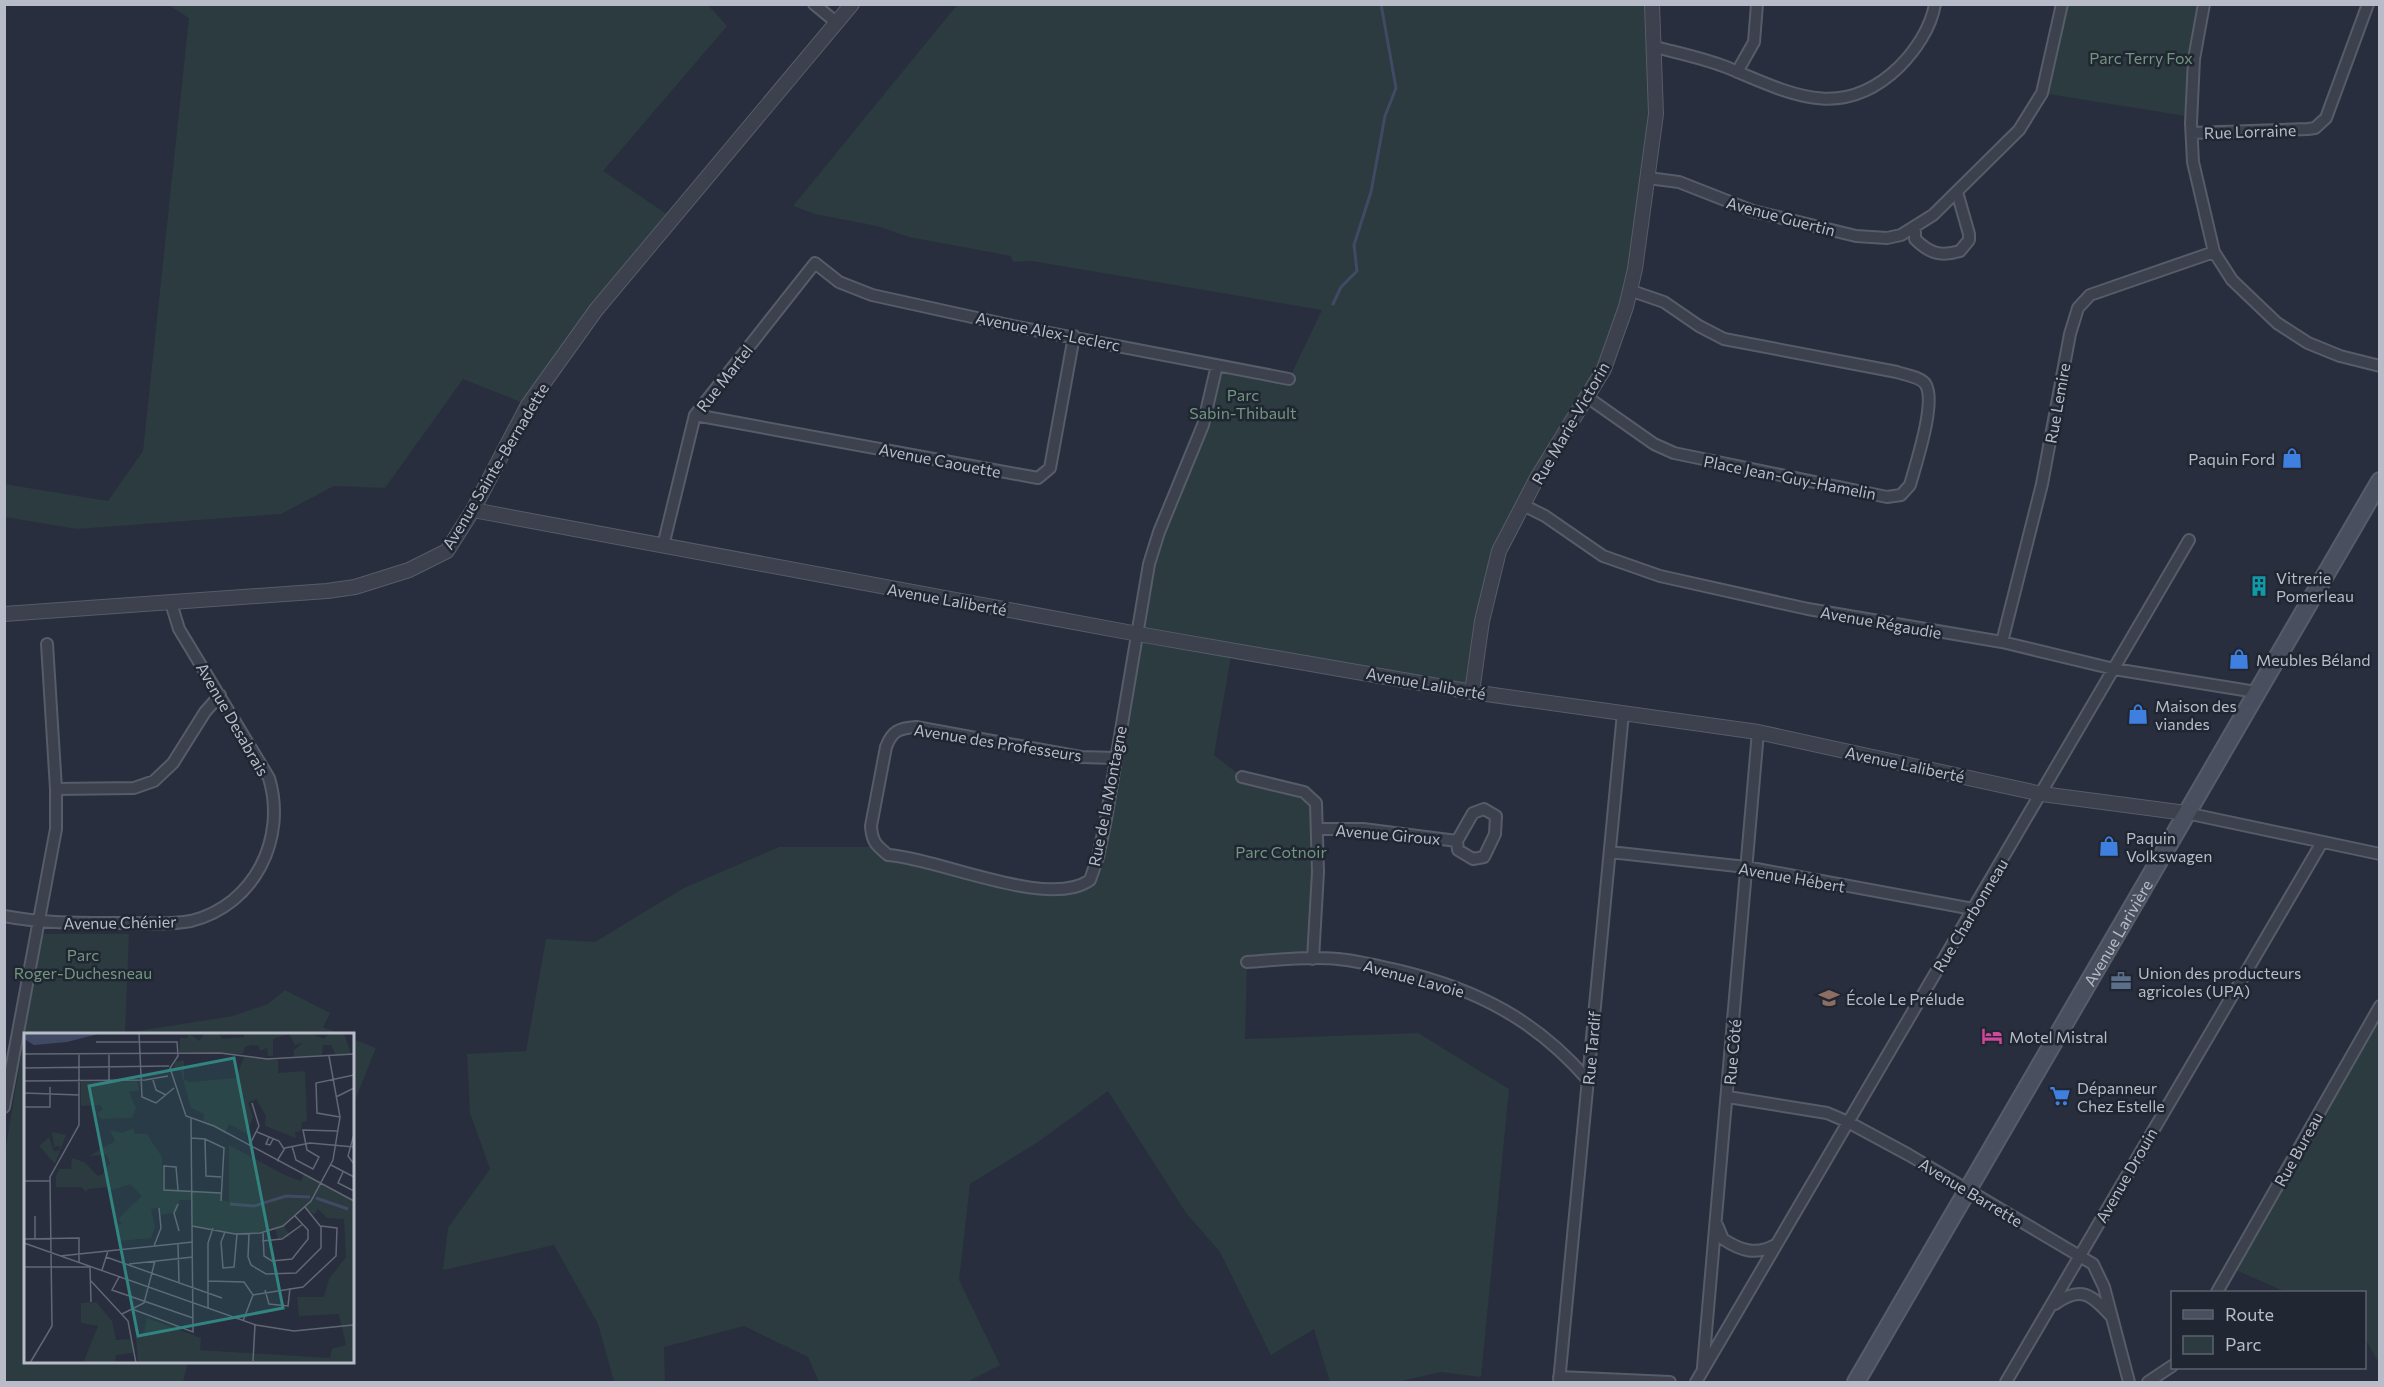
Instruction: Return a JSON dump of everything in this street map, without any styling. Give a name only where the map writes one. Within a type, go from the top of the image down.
[{"type":"main road","name":"Avenue Larivière","points":[[1856,1383],[2379,481]]},
{"type":"street","points":[[814,4],[837,24]]},
{"type":"street","name":"Avenue Sainte-Bernadette","points":[[4,614],[171,603],[355,587],[409,570],[447,551],[472,510],[528,405],[596,310],[852,4]]},
{"type":"street","name":"Rue Marie-Victorin","points":[[1472,692],[1476,650],[1499,551],[1523,505],[1604,369],[1626,307],[1635,269],[1656,114],[1652,4]]},
{"type":"street","points":[[1737,72],[1754,42],[1757,4]]},
{"type":"street","points":[[1655,47],[1693,56],[1779,89],[1838,100],[1851,98],[1875,87],[1903,63],[1926,30],[1935,4]]},
{"type":"street","name":"Avenue Guertin","points":[[1648,178],[1679,182],[1753,211],[1856,236],[1887,238],[1915,228],[1933,215],[2019,130],[2035,107],[2042,93],[2062,4]]},
{"type":"street","points":[[2204,4],[2194,58],[2193,162],[2214,252],[2232,280],[2277,323],[2308,343],[2340,356],[2379,366]]},
{"type":"street","name":"Rue Lorraine","points":[[2192,133],[2308,129],[2323,122],[2332,105],[2368,4]]},
{"type":"street","points":[[1915,228],[1914,239],[1932,252],[1941,255],[1960,251],[1969,240],[1969,234],[1957,192]]},
{"type":"street","name":"Rue Lemire","points":[[2002,642],[2042,484],[2070,334],[2078,308],[2090,295],[2214,252]]},
{"type":"street","name":"Avenue Alex-Leclerc","points":[[814,263],[839,282],[863,293],[1289,379]]},
{"type":"street","name":"Rue Martel","points":[[663,546],[695,415],[814,263]]},
{"type":"street","name":"Place Jean-Guy-Hamelin","points":[[1587,397],[1654,444],[1674,453],[1887,497],[1901,495],[1910,485],[1928,406],[1927,385],[1922,380],[1897,372],[1724,339],[1705,330],[1664,302],[1629,290]]},
{"type":"street","name":"Avenue Caouette","points":[[695,415],[1038,478],[1050,468],[1074,336]]},
{"type":"street","name":"Rue de la Montagne","points":[[876,847],[888,855],[1023,886],[1055,890],[1080,887],[1090,880],[1098,857],[1154,547],[1203,425],[1216,365]]},
{"type":"street","name":"Avenue Régaudie","points":[[1523,505],[1545,516],[1603,556],[1660,576],[1808,609],[2002,642],[2114,669],[2256,692]]},
{"type":"street","name":"Avenue Laliberté","points":[[472,510],[539,520],[663,546],[1138,634],[1472,692],[1758,732],[2043,794],[2186,813],[2320,844],[2379,854]]},
{"type":"street","name":"Rue Charbonneau","points":[[1696,1383],[1973,909],[2043,794],[2189,540]]},
{"type":"street","name":"Avenue Desabrais","points":[[171,603],[179,629],[260,760],[272,789],[275,813],[273,835],[267,855],[256,874]]},
{"type":"street","points":[[4,624],[29,613]]},
{"type":"street","points":[[4,1107],[56,829],[57,789],[47,644]]},
{"type":"street","points":[[57,789],[134,788],[154,782],[173,763],[204,712],[220,695]]},
{"type":"street","name":"Rue Tardif","points":[[1559,1380],[1623,713]]},
{"type":"street","name":"Avenue des Professeurs","points":[[876,847],[871,826],[886,747],[890,736],[900,728],[916,727],[1081,757],[1115,758]]},
{"type":"street","name":"Rue Côté","points":[[1702,1371],[1728,1097],[1758,732]]},
{"type":"street","name":"Avenue Giroux","points":[[1242,777],[1304,792],[1316,803],[1317,829],[1364,829],[1457,841]]},
{"type":"street","name":"Avenue Giroux","points":[[1484,809],[1492,811],[1496,816],[1495,834],[1484,857],[1473,859],[1461,854],[1457,841],[1473,813],[1484,809]]},
{"type":"street","points":[[1314,959],[1317,829]]},
{"type":"street","name":"Avenue Drouin","points":[[2006,1383],[2320,844]]},
{"type":"street","name":"Avenue Hébert","points":[[1610,852],[1746,867],[1973,909]]},
{"type":"street","name":"Avenue Chénier","points":[[4,916],[40,923],[190,921],[211,914],[231,902],[256,874]]},
{"type":"street","name":"Avenue Lavoie","points":[[1247,962],[1338,959],[1430,978],[1489,1000],[1543,1035],[1565,1053],[1588,1080]]},
{"type":"street","name":"Rue Bureau","points":[[2218,1291],[2379,1006]]},
{"type":"street","name":"Avenue Barrette","points":[[1728,1097],[1827,1113],[1848,1122],[1969,1190],[2093,1264],[2104,1287],[2129,1383]]},
{"type":"street","points":[[1716,1220],[1723,1239],[1735,1247],[1749,1252],[1767,1250],[1777,1243]]},
{"type":"street","points":[[2050,1308],[2065,1296],[2079,1292],[2095,1299],[2113,1318]]},
{"type":"street","points":[[2148,1383],[2171,1367]]},
{"type":"street","points":[[1559,1380],[1670,1383]]},
{"type":"green space","points":[[707,4],[727,26],[603,171],[674,219],[528,405],[463,379],[385,488],[334,486],[281,514],[77,529],[5,517],[4,484],[108,501],[143,451],[189,18],[168,5]]},
{"type":"green space","points":[[957,5],[1652,5],[1657,82],[1635,269],[1604,369],[1508,532],[1472,692],[1232,650],[1214,755],[1242,777],[1304,792],[1316,803],[1313,959],[1247,962],[1245,1039],[1418,1033],[1509,1089],[1481,1377],[1441,1372],[1397,1382],[1330,1382],[1314,1329],[1271,1355],[1220,1252],[1186,1213],[1108,1091],[1038,1142],[970,1184],[959,1280],[1000,1365],[967,1382],[819,1382],[808,1357],[744,1326],[664,1347],[665,1382],[614,1382],[598,1324],[554,1245],[443,1270],[448,1228],[490,1169],[470,1113],[467,1054],[526,1051],[546,939],[595,942],[684,888],[779,847],[876,847],[1055,890],[1090,880],[1145,588],[1217,365],[1289,379],[1322,310],[1032,261],[1013,262],[1011,256],[909,237],[877,226],[815,214],[793,206]]},
{"type":"green space","name":"Parc Terry Fox","points":[[2062,5],[2204,5],[2192,117],[2042,93]]},
{"type":"green space","name":"Parc Roger-Duchesneau","points":[[41,934],[129,934],[125,1033],[25,1033]]},
{"type":"green space","points":[[285,990],[330,1013],[323,1027],[338,1033],[125,1033],[233,1016],[268,1004]]},
{"type":"green space","points":[[2379,1006],[2379,1363],[2366,1341],[2366,1291],[2284,1291],[2231,1268]]},
{"type":"green space","points":[[24,1037],[24,1363],[188,1363],[183,1382],[5,1382],[5,1153]]},
{"type":"green space","points":[[354,1039],[376,1048],[354,1103]]},
{"type":"waterway","points":[[1333,304],[1341,287],[1357,271],[1354,245],[1371,192],[1385,116],[1396,88],[1381,4]]},
{"type":"place","name":"Paquin Ford","points":[[2292,458]]},
{"type":"place","name":"Vitrerie Pomerleau","points":[[2259,586]]},
{"type":"place","name":"Meubles Béland","points":[[2239,659]]},
{"type":"place","name":"Maison des viandes","points":[[2138,714]]},
{"type":"place","name":"Paquin Volkswagen","points":[[2109,846]]},
{"type":"place","name":"Union des producteurs agricoles (UPA)","points":[[2121,981]]},
{"type":"place","name":"École Le Prélude","points":[[1829,998]]},
{"type":"place","name":"Motel Mistral","points":[[1992,1036]]},
{"type":"place","name":"Dépanneur Chez Estelle","points":[[2060,1096]]},
{"type":"park label","name":"Parc Sabin-Thibault","points":[[1243,403]]},
{"type":"park label","name":"Parc Cotnoir","points":[[1281,851]]}]
